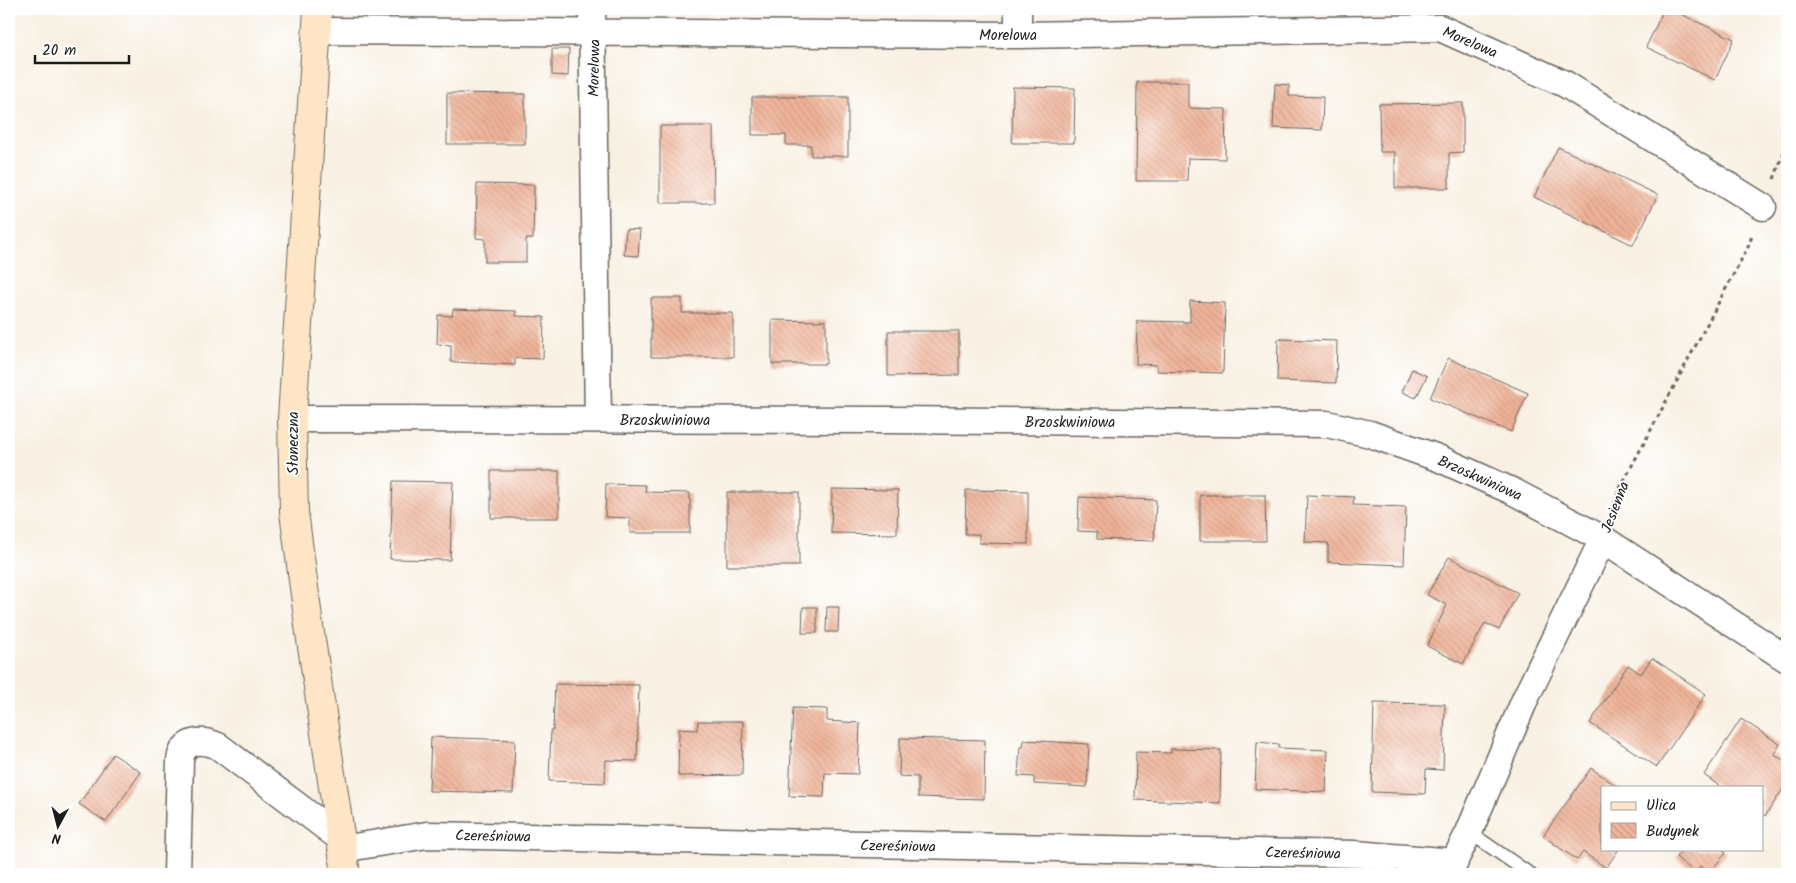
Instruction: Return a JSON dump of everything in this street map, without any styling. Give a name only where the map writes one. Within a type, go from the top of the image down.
[{"type":"street","points":[[1018,9],[1018,35]]},
{"type":"street","name":"Morelowa","points":[[598,419],[592,21],[1018,35],[1441,18],[1565,84],[1763,207]]},
{"type":"street","points":[[317,20],[592,21]]},
{"type":"street","name":"Słoneczna","points":[[317,20],[292,419],[294,512],[343,854]]},
{"type":"street","name":"Brzoskwiniowa","points":[[292,419],[892,420],[1327,424],[1370,434],[1438,458],[1514,492],[1603,539],[1787,659]]},
{"type":"street","name":"Jesienna","points":[[1452,868],[1526,697],[1603,539]]},
{"type":"street","points":[[177,874],[180,760],[186,746],[198,741],[206,741],[218,746],[343,854]]},
{"type":"street","name":"Czereśniowa","points":[[343,854],[427,835],[1355,854],[1452,868]]},
{"type":"lane","points":[[1469,832],[1530,874]]},
{"type":"path","name":"Jesienna","points":[[1603,539],[1619,490],[1748,247],[1787,144]]},
{"type":"building","points":[[1664,9],[1670,9],[1734,39],[1715,80],[1646,47]]},
{"type":"building","points":[[552,49],[569,49],[568,76],[552,75]]},
{"type":"building","points":[[1137,82],[1188,82],[1188,108],[1226,109],[1225,159],[1188,158],[1187,181],[1136,181]]},
{"type":"building","points":[[1275,84],[1289,85],[1289,96],[1323,97],[1322,130],[1273,128]]},
{"type":"building","points":[[1013,87],[1075,88],[1074,143],[1012,143]]},
{"type":"building","points":[[447,93],[525,94],[525,144],[447,144]]},
{"type":"building","points":[[752,97],[848,97],[848,156],[811,156],[811,145],[786,145],[786,135],[752,135]]},
{"type":"building","points":[[1463,103],[1463,152],[1449,153],[1449,188],[1395,188],[1395,152],[1380,152],[1379,104]]},
{"type":"building","points":[[660,126],[713,126],[714,203],[660,203]]},
{"type":"building","points":[[1558,147],[1658,195],[1633,245],[1534,197]]},
{"type":"building","points":[[477,184],[534,185],[533,239],[526,239],[526,262],[485,262],[485,239],[476,238]]},
{"type":"building","points":[[626,229],[640,230],[638,256],[624,255]]},
{"type":"building","points":[[651,298],[682,298],[682,313],[733,313],[733,357],[651,357]]},
{"type":"building","points":[[1190,301],[1225,303],[1223,373],[1157,371],[1157,365],[1136,364],[1137,321],[1190,322]]},
{"type":"building","points":[[453,309],[516,311],[516,316],[544,317],[543,359],[515,358],[515,365],[451,362],[451,345],[437,344],[438,315],[452,316]]},
{"type":"building","points":[[772,320],[826,321],[826,364],[772,364]]},
{"type":"building","points":[[888,331],[959,331],[959,375],[888,376]]},
{"type":"building","points":[[1278,339],[1337,341],[1336,383],[1277,381]]},
{"type":"building","points":[[1448,358],[1528,393],[1511,432],[1430,398]]},
{"type":"building","points":[[1412,369],[1427,376],[1416,398],[1402,392]]},
{"type":"building","points":[[491,471],[559,471],[559,518],[491,518]]},
{"type":"building","points":[[393,481],[453,482],[450,560],[390,559]]},
{"type":"building","points":[[606,484],[645,485],[646,492],[690,493],[690,533],[630,533],[630,518],[605,517]]},
{"type":"building","points":[[832,489],[898,490],[897,534],[831,533]]},
{"type":"building","points":[[966,490],[1028,491],[1028,544],[979,543],[979,534],[965,534]]},
{"type":"building","points":[[727,492],[799,492],[799,566],[727,566]]},
{"type":"building","points":[[1200,495],[1265,495],[1266,541],[1200,541]]},
{"type":"building","points":[[1307,495],[1354,497],[1353,505],[1406,507],[1404,565],[1328,562],[1328,543],[1305,542]]},
{"type":"building","points":[[1079,497],[1156,500],[1154,541],[1097,539],[1097,532],[1078,531]]},
{"type":"building","points":[[1449,557],[1518,593],[1499,630],[1485,623],[1463,664],[1427,646],[1447,605],[1427,595]]},
{"type":"building","points":[[803,607],[817,607],[817,633],[802,633]]},
{"type":"building","points":[[827,607],[839,607],[838,632],[826,632]]},
{"type":"building","points":[[1652,658],[1706,694],[1657,767],[1590,723],[1628,665],[1641,674]]},
{"type":"building","points":[[555,684],[639,685],[637,761],[606,760],[605,783],[549,781]]},
{"type":"building","points":[[1374,703],[1445,704],[1443,770],[1426,769],[1425,794],[1372,792]]},
{"type":"building","points":[[793,708],[827,709],[827,721],[860,723],[858,774],[825,773],[824,797],[789,796]]},
{"type":"building","points":[[1741,719],[1780,744],[1774,754],[1787,763],[1787,783],[1765,816],[1764,786],[1720,786],[1704,775]]},
{"type":"building","points":[[698,721],[743,721],[742,775],[678,776],[679,729],[697,730]]},
{"type":"building","points":[[431,737],[515,740],[513,793],[429,791]]},
{"type":"building","points":[[900,738],[985,740],[984,799],[918,797],[918,777],[899,776]]},
{"type":"building","points":[[1024,740],[1089,744],[1087,787],[1034,784],[1034,777],[1018,776],[1020,747],[1023,747]]},
{"type":"building","points":[[1257,742],[1279,744],[1278,748],[1328,750],[1326,792],[1255,789]]},
{"type":"building","points":[[1171,749],[1221,750],[1220,803],[1135,800],[1136,752],[1171,753]]},
{"type":"building","points":[[113,754],[141,772],[106,822],[79,804]]},
{"type":"building","points":[[1591,768],[1617,786],[1601,786],[1601,850],[1618,850],[1606,868],[1583,852],[1577,860],[1543,836]]},
{"type":"building","points":[[1682,850],[1723,850],[1726,853],[1709,873],[1700,866],[1695,873],[1676,857]]}]
